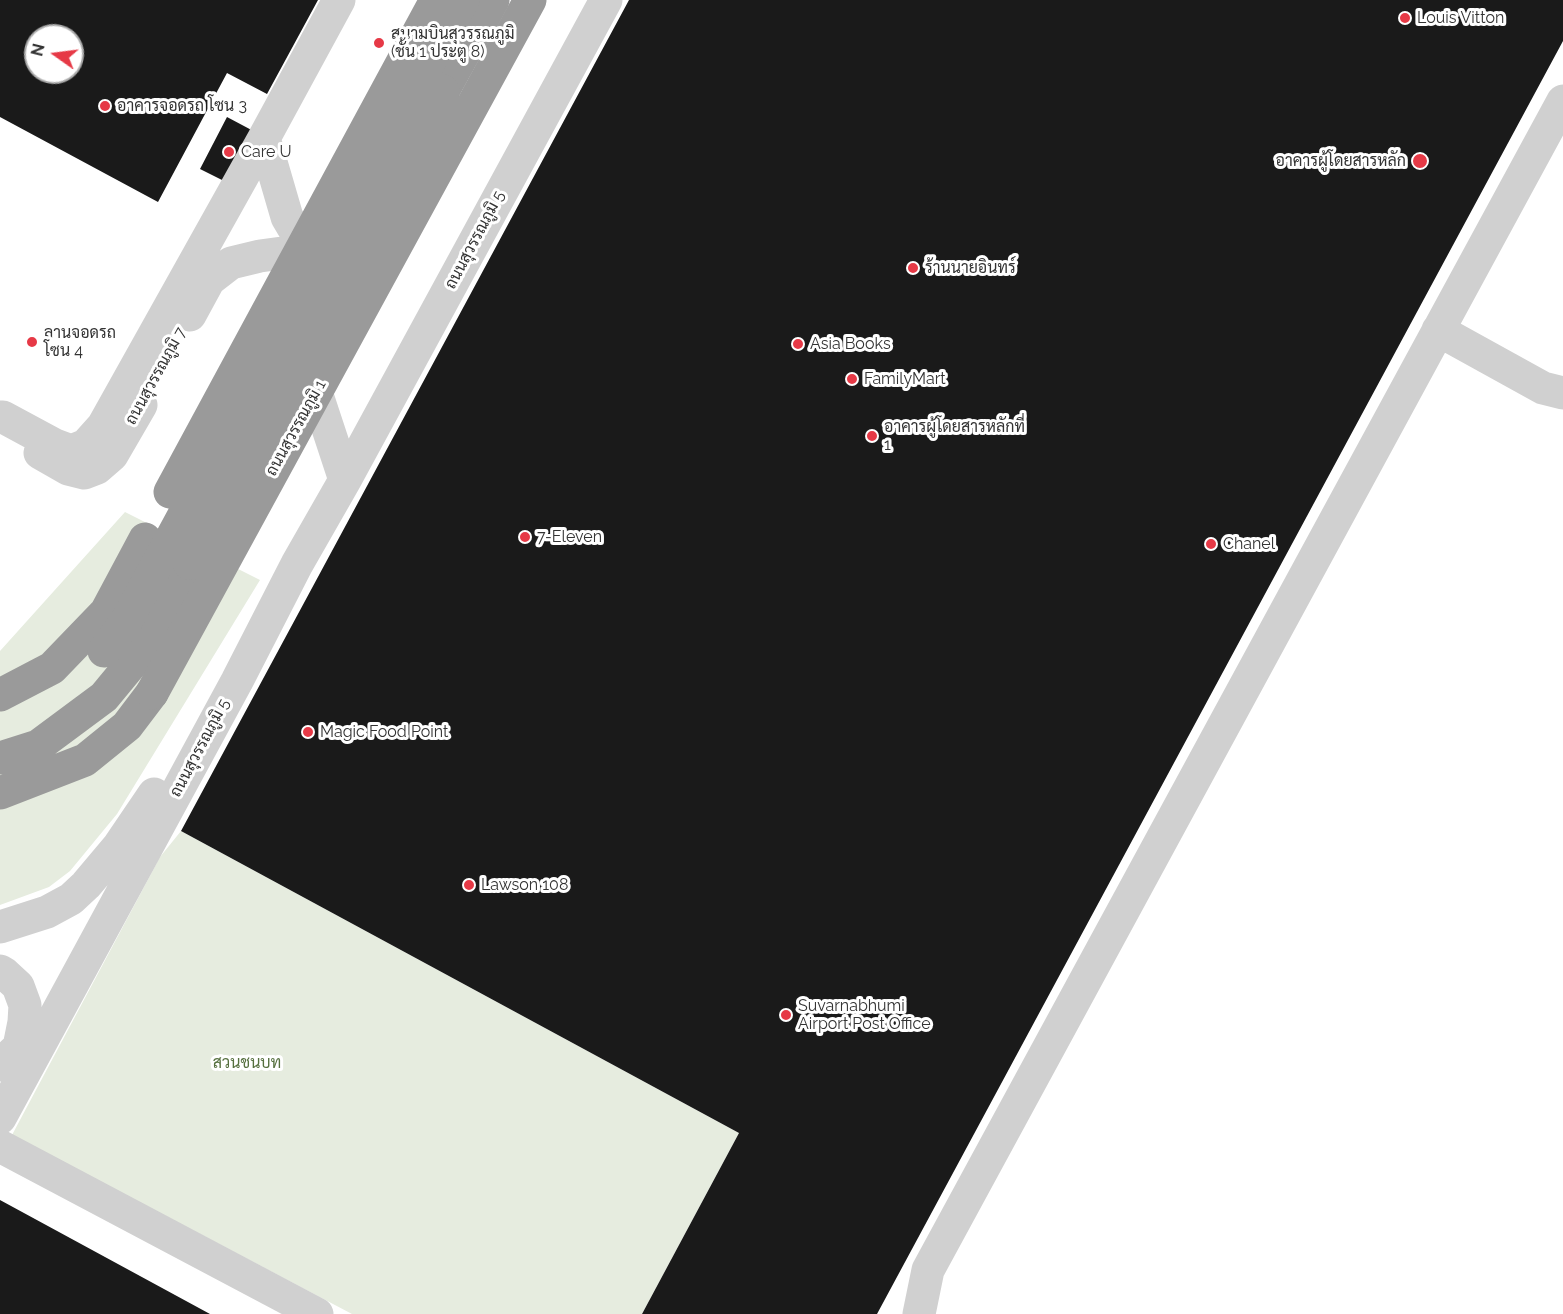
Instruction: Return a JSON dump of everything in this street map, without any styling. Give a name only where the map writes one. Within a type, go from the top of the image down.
[{"type":"highway","points":[[0,695],[52,668],[106,612],[436,0]]},
{"type":"highway","points":[[0,713],[39,699],[77,673],[104,651],[127,620],[463,0]]},
{"type":"highway","name":"ถนนสุวรรณภูมิ 1","points":[[0,758],[38,746],[104,697],[142,651],[493,0]]},
{"type":"highway","name":"ถนนสุวรรณภูมิ 1","points":[[0,794],[85,760],[127,726],[152,693],[530,0]]},
{"type":"street","points":[[0,417],[71,451],[86,446],[104,426],[339,0]]},
{"type":"street","points":[[313,260],[455,0]]},
{"type":"street","name":"ถนนสุวรรณภูมิ 5","points":[[12,1067],[48,1028],[237,681],[297,564],[606,0]]},
{"type":"street","points":[[919,1314],[928,1270],[1563,101]]},
{"type":"street","points":[[264,138],[287,217],[313,260],[319,283],[309,359],[310,370],[345,480]]},
{"type":"street","name":"ถนนสุวรรณภูมิ 7","points":[[0,432],[68,469],[84,473],[97,468],[112,455],[122,439],[209,280],[231,263],[260,256],[282,253],[313,260]]},
{"type":"street","points":[[1438,330],[1543,388],[1563,393]]},
{"type":"street","name":"ถนนสุวรรณภูมิ 5","points":[[0,927],[47,912],[71,899],[86,885],[118,847],[174,765],[237,681]]},
{"type":"street","name":"ถนนสุวรรณภูมิ 5","points":[[0,971],[18,986],[25,1005],[24,1022],[0,1118]]},
{"type":"street","points":[[0,1146],[317,1314]]},
{"type":"green space","points":[[125,512],[260,580],[117,814],[70,871],[49,887],[0,905],[0,651]]},
{"type":"green space","name":"สวนชนบท","points":[[181,831],[739,1133],[642,1314],[352,1314],[12,1135],[160,857]]},
{"type":"building","name":"อาคารจอดรถ โซน 3","points":[[0,0],[318,0],[267,94],[227,73],[158,202],[0,117]]},
{"type":"building","name":"อาคารผู้โดยสารหลักที่ 1","points":[[629,0],[1563,0],[1563,41],[877,1314],[642,1314],[739,1133],[181,831]]},
{"type":"building","name":"Care U","points":[[227,117],[259,134],[232,185],[200,169]]},
{"type":"building","points":[[0,1200],[210,1314],[0,1314]]},
{"type":"place","name":"Louis Vitton","points":[[1405,18]]},
{"type":"place","name":"สนามบินสุวรรณภูมิ (ชั้น 1 ประตู 8)","points":[[379,43]]},
{"type":"place","name":"อาคารจอดรถ โซน 3","points":[[105,106]]},
{"type":"place","name":"Care U","points":[[229,152]]},
{"type":"place","name":"อาคารผู้โดยสารหลัก","points":[[1420,161]]},
{"type":"place","name":"ร้านนายอินทร์","points":[[913,268]]},
{"type":"place","name":"ลานจอดรถ โซน 4","points":[[32,342]]},
{"type":"place","name":"Asia Books","points":[[798,344]]},
{"type":"place","name":"FamilyMart","points":[[852,379]]},
{"type":"place","name":"อาคารผู้โดยสารหลักที่ 1","points":[[872,436]]},
{"type":"place","name":"7-Eleven","points":[[525,537]]},
{"type":"place","name":"Chanel","points":[[1211,544]]},
{"type":"place","name":"Magic Food Point","points":[[308,732]]},
{"type":"place","name":"Lawson 108","points":[[469,885]]},
{"type":"place","name":"Suvarnabhumi Airport Post Office","points":[[786,1015]]}]
